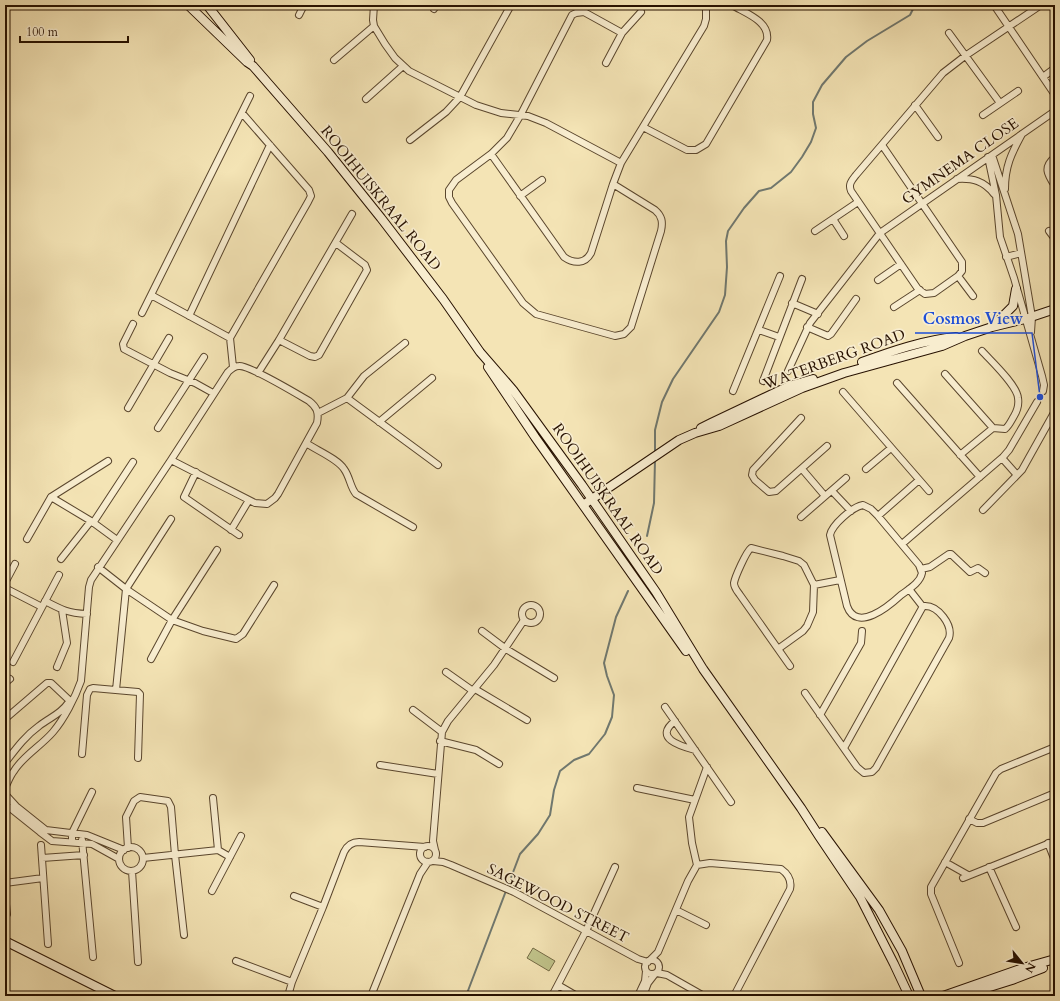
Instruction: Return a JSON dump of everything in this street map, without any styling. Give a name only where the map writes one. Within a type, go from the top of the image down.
[{"type":"main road","name":"ROOIHUISKRAAL ROAD","points":[[188,5],[252,66],[328,152],[381,218],[438,293],[480,352],[513,390],[592,499],[656,592],[702,669],[800,808],[860,897],[909,996]]},
{"type":"main road","name":"ROOIHUISKRAAL ROAD","points":[[207,5],[251,60],[252,66]]},
{"type":"main road","points":[[992,327],[1013,306],[1016,289]]},
{"type":"main road","name":"WATERBERG ROAD","points":[[583,505],[679,440],[695,433],[719,426],[802,388],[844,373],[942,346],[992,327],[1029,318],[1055,309]]},
{"type":"main road","name":"ROOIHUISKRAAL ROAD","points":[[480,352],[492,373],[535,437],[685,649],[702,669]]},
{"type":"main road","name":"ROOIHUISKRAAL ROAD","points":[[800,808],[808,814],[879,910],[902,951],[921,996]]},
{"type":"main road","points":[[5,941],[115,996]]},
{"type":"main road","points":[[943,996],[1023,968],[1055,960]]},
{"type":"main road","points":[[961,996],[1012,980],[1055,963]]},
{"type":"street","points":[[299,15],[304,5]]},
{"type":"street","points":[[374,5],[374,26],[385,44],[403,66],[414,74],[460,98],[501,113],[528,116],[546,123],[621,163]]},
{"type":"street","points":[[410,140],[446,112],[460,98],[511,5]]},
{"type":"street","points":[[491,154],[564,257],[572,262],[580,262],[587,259],[591,253],[621,163],[704,26],[706,18],[706,5]]},
{"type":"street","points":[[643,127],[687,150],[696,150],[706,144],[767,40],[767,33],[764,26],[732,5]]},
{"type":"street","points":[[994,5],[1055,95]]},
{"type":"street","points":[[882,145],[960,259],[963,267],[958,276],[934,293],[925,294],[920,290],[858,202],[850,189],[850,182],[943,73],[965,56],[1041,5]]},
{"type":"street","points":[[613,184],[655,210],[660,215],[662,222],[661,231],[631,327],[624,334],[615,336],[532,311],[523,303],[449,197],[449,190],[456,180],[491,154],[507,138],[520,116],[572,15],[584,12],[622,33]]},
{"type":"street","points":[[606,63],[622,33],[641,12]]},
{"type":"street","points":[[334,60],[374,26]]},
{"type":"street","points":[[949,33],[1000,104]]},
{"type":"street","points":[[366,99],[403,66]]},
{"type":"street","points":[[1043,77],[1055,68]]},
{"type":"street","points":[[983,115],[1018,91]]},
{"type":"street","points":[[142,313],[250,96]]},
{"type":"street","points":[[915,105],[938,137]]},
{"type":"street","name":"GYMNEMA CLOSE","points":[[788,371],[807,327],[880,233],[1055,111]]},
{"type":"street","points":[[233,367],[230,338],[311,196],[309,190],[242,113]]},
{"type":"street","points":[[1004,194],[1008,161],[1023,133]]},
{"type":"street","points":[[189,316],[270,145]]},
{"type":"street","points":[[990,156],[1018,234],[1030,334],[1042,376],[1044,385],[1043,391]]},
{"type":"street","points":[[990,156],[1000,236],[1016,289],[1029,318]]},
{"type":"street","points":[[1055,157],[1047,168],[1048,174],[1055,186]]},
{"type":"street","points":[[956,180],[967,178],[980,181],[989,187],[996,195]]},
{"type":"street","points":[[520,196],[542,180]]},
{"type":"street","points":[[815,231],[858,202]]},
{"type":"street","points":[[258,373],[279,340],[352,214]]},
{"type":"street","points":[[833,219],[844,236]]},
{"type":"street","points":[[1049,231],[1055,239]]},
{"type":"street","points":[[279,340],[310,356],[315,357],[319,355],[367,270],[365,266],[336,243]]},
{"type":"street","points":[[1006,257],[1021,252]]},
{"type":"street","points":[[878,280],[901,264]]},
{"type":"street","points":[[733,391],[780,276]]},
{"type":"street","points":[[958,276],[973,296]]},
{"type":"street","points":[[763,381],[802,279]]},
{"type":"street","points":[[894,308],[920,290]]},
{"type":"street","points":[[151,295],[230,338]]},
{"type":"street","points":[[807,327],[828,336],[856,299]]},
{"type":"street","points":[[792,303],[818,314]]},
{"type":"street","points":[[133,324],[123,344],[123,348],[213,393]]},
{"type":"street","points":[[759,330],[779,337]]},
{"type":"street","points":[[128,408],[169,338]]},
{"type":"street","points":[[318,413],[347,398],[364,376],[406,343]]},
{"type":"street","points":[[945,374],[993,428],[1003,430],[1007,428],[1017,408],[1018,398],[1014,387],[982,351]]},
{"type":"street","points":[[158,428],[190,381],[204,357]]},
{"type":"street","points":[[5,788],[16,768],[54,731],[70,706],[77,691],[81,681],[89,587],[91,580],[98,567],[171,460],[228,372],[233,367],[244,366],[314,404],[318,413],[317,423],[275,498],[268,504],[258,504],[249,500],[171,460]]},
{"type":"street","points":[[379,422],[432,378]]},
{"type":"street","points":[[897,383],[980,477]]},
{"type":"street","points":[[843,392],[929,491]]},
{"type":"street","points":[[347,398],[438,465]]},
{"type":"street","points":[[902,544],[1002,458],[1009,450],[1037,402]]},
{"type":"street","points":[[983,510],[1022,470],[1055,411]]},
{"type":"street","points":[[801,418],[752,474],[753,478],[767,490],[773,492],[802,469],[827,446]]},
{"type":"street","points":[[960,455],[993,428]]},
{"type":"street","points":[[306,443],[342,466],[356,494],[413,527]]},
{"type":"street","points":[[866,469],[891,448]]},
{"type":"street","points":[[1002,458],[1017,476]]},
{"type":"street","points":[[27,539],[51,497],[108,461]]},
{"type":"street","points":[[61,559],[92,522],[134,462]]},
{"type":"street","points":[[802,469],[825,496]]},
{"type":"street","points":[[196,472],[184,497],[239,535]]},
{"type":"street","points":[[801,517],[846,478]]},
{"type":"street","points":[[878,516],[919,480]]},
{"type":"street","points":[[832,490],[851,511]]},
{"type":"street","points":[[51,497],[92,522],[117,540]]},
{"type":"street","points":[[232,530],[249,500]]},
{"type":"street","points":[[866,505],[871,508],[902,544],[919,565],[921,569],[920,579],[882,611],[864,617],[857,617],[852,614],[848,609],[830,535],[834,526],[858,506],[866,505]]},
{"type":"street","points":[[116,690],[126,589],[172,518]]},
{"type":"street","points":[[778,649],[803,631],[807,626],[813,612],[814,585],[805,568],[799,561],[750,549],[735,582],[735,588],[778,649],[790,666]]},
{"type":"street","points":[[151,659],[172,620],[217,550]]},
{"type":"street","points":[[921,569],[930,567],[951,554],[970,572],[978,568],[985,573]]},
{"type":"street","points":[[5,583],[15,564]]},
{"type":"street","points":[[98,567],[126,589],[172,620],[204,631],[236,638],[239,638],[274,585]]},
{"type":"street","points":[[13,662],[59,575]]},
{"type":"street","points":[[814,585],[840,580]]},
{"type":"street","points":[[5,588],[71,613],[87,614]]},
{"type":"street","points":[[909,589],[923,607]]},
{"type":"street","points":[[805,693],[857,767],[864,773],[872,772],[880,761],[949,636],[949,628],[942,615],[929,606],[923,607]]},
{"type":"street","points":[[844,748],[923,607]]},
{"type":"street","points":[[57,667],[67,643],[62,610]]},
{"type":"street","points":[[371,996],[420,874],[435,852],[433,841],[440,741],[442,732],[448,721],[506,649],[524,620]]},
{"type":"street","points":[[482,631],[506,649],[554,678]]},
{"type":"street","points":[[820,715],[861,643],[862,632]]},
{"type":"street","points":[[5,763],[27,736],[38,726],[66,706],[77,681],[82,662]]},
{"type":"street","points":[[446,672],[474,690],[527,720]]},
{"type":"street","points":[[5,719],[47,683],[51,683],[64,697],[69,700]]},
{"type":"street","points":[[82,754],[88,692],[93,688],[138,692],[141,696],[138,758]]},
{"type":"street","points":[[665,706],[731,802]]},
{"type":"street","points":[[413,710],[442,732]]},
{"type":"street","points":[[675,721],[668,729],[668,737],[675,743],[695,750]]},
{"type":"street","points":[[440,741],[476,750],[499,764]]},
{"type":"street","points":[[959,963],[930,890],[992,777],[998,771],[1055,747]]},
{"type":"street","points":[[380,765],[438,774]]},
{"type":"street","points":[[638,996],[645,981],[647,965],[658,952],[692,873],[697,865],[689,822],[690,814],[707,767]]},
{"type":"street","points":[[637,788],[695,800]]},
{"type":"street","points":[[72,842],[72,833],[92,792]]},
{"type":"street","points":[[5,794],[28,819],[52,841],[83,842],[92,844],[119,859]]},
{"type":"street","points":[[969,819],[977,823],[983,823],[1055,794]]},
{"type":"street","points":[[5,804],[46,830],[82,834],[126,849],[138,849],[143,858],[143,862],[140,867],[132,871],[127,871],[123,868],[119,859],[120,855],[126,849],[126,817],[134,801],[140,797],[165,800],[170,803],[174,855],[184,935]]},
{"type":"street","points":[[213,798],[218,850]]},
{"type":"street","points":[[82,834],[93,957]]},
{"type":"street","points":[[212,891],[241,836]]},
{"type":"street","points":[[420,874],[421,856],[426,847],[433,841]]},
{"type":"street","points":[[944,862],[965,877],[1055,841]]},
{"type":"street","points":[[288,996],[292,982],[344,852],[350,844],[359,842],[432,848],[442,862]]},
{"type":"street","points":[[1048,843],[1055,861]]},
{"type":"street","points":[[41,845],[48,944]]},
{"type":"street","points":[[407,846],[430,861]]},
{"type":"street","points":[[143,858],[218,850],[230,857]]},
{"type":"street","points":[[42,858],[84,855]]},
{"type":"street","name":"SAGEWOOD STREET","points":[[430,861],[442,862],[514,892],[647,965]]},
{"type":"street","points":[[697,865],[710,863],[778,869],[785,872],[790,879],[790,889],[734,996]]},
{"type":"street","points":[[552,996],[586,931],[615,867]]},
{"type":"street","points":[[989,867],[1016,927]]},
{"type":"street","points":[[132,871],[138,962]]},
{"type":"street","points":[[5,883],[43,878]]},
{"type":"street","points":[[5,895],[7,914]]},
{"type":"street","points":[[294,896],[323,907]]},
{"type":"street","points":[[676,910],[706,925]]},
{"type":"street","points":[[643,996],[648,983],[657,969],[658,952]]},
{"type":"street","points":[[647,965],[654,960],[657,969],[704,996]]},
{"type":"street","points":[[236,961],[292,982]]},
{"type":"street","points":[[647,965],[650,974],[657,969]]},
{"type":"street","points":[[558,985],[577,996]]},
{"type":"green space","points":[[533,948],[555,961],[549,971],[527,958]]},
{"type":"waterway","points":[[655,453],[655,430],[662,402],[673,379],[719,312],[725,295],[727,267],[726,241],[728,231],[744,208],[759,191],[771,188],[791,172],[802,157],[811,142],[816,128],[813,114],[813,102],[822,85],[846,57],[867,41],[910,15],[915,5]]},
{"type":"waterway","points":[[647,536],[654,503],[655,460]]},
{"type":"waterway","points":[[466,996],[520,854],[538,834],[550,815],[554,790],[560,771],[574,760],[589,754],[605,734],[612,717],[614,695],[604,663],[616,617],[628,591]]},
{"type":"tunnel","points":[[1037,402],[1043,391]]},
{"type":"place","name":"Cosmos View","points":[[1040,397]]}]
